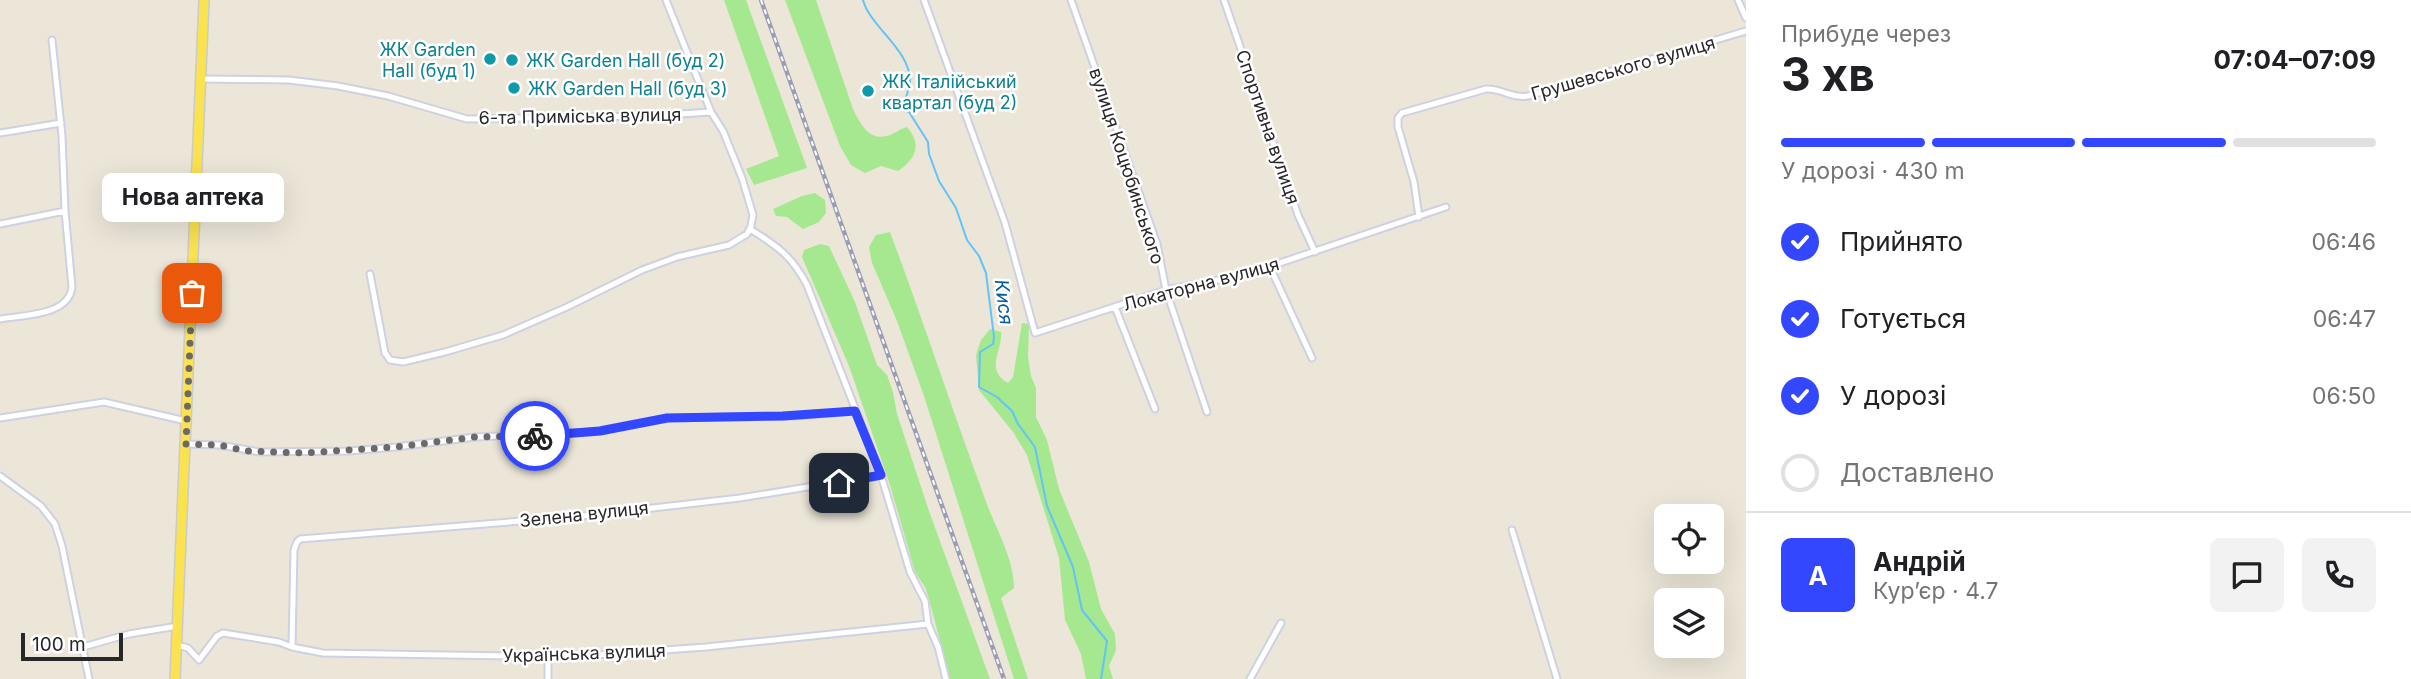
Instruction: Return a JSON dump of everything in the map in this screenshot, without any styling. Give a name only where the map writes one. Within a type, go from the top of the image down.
[{"type":"main road","points":[[176,679],[204,0]]},
{"type":"street","points":[[370,274],[384,353],[390,360],[400,362],[454,350],[518,329],[642,270],[677,257],[729,245],[743,238],[750,229],[753,215],[742,177],[723,131],[711,112],[666,0]]},
{"type":"street","name":"Локаторна вулиця","points":[[924,0],[1005,223],[1035,333],[1166,290],[1244,275],[1447,207]]},
{"type":"street","name":"вулиця Коцюбинського","points":[[1072,0],[1157,244],[1166,290],[1207,412]]},
{"type":"street","name":"Спортивна вулиця","points":[[1224,0],[1298,215],[1315,252]]},
{"type":"street","points":[[1738,0],[1746,18]]},
{"type":"street","name":"Грушевського вулиця","points":[[1419,217],[1414,182],[1397,124],[1402,113],[1486,89],[1496,89],[1518,97],[1528,96],[1746,31]]},
{"type":"street","points":[[0,319],[56,309],[68,301],[72,287],[61,123],[52,40]]},
{"type":"street","name":"6-та Приміська вулиця","points":[[201,79],[289,80],[331,85],[388,96],[467,119],[650,116],[711,112]]},
{"type":"street","points":[[0,133],[61,123]]},
{"type":"street","points":[[0,224],[65,211]]},
{"type":"street","points":[[750,229],[782,249],[801,274],[881,475],[912,576],[924,599],[928,624],[938,647],[946,679]]},
{"type":"street","points":[[1270,267],[1312,358]]},
{"type":"street","points":[[1115,307],[1155,409]]},
{"type":"street","points":[[0,418],[104,402],[187,421]]},
{"type":"street","points":[[186,444],[219,445],[260,452],[349,451],[475,437],[600,431],[667,418],[783,416],[855,411]]},
{"type":"street","name":"Зелена вулиця","points":[[292,647],[294,552],[296,542],[303,538],[583,516],[740,498],[881,475]]},
{"type":"street","points":[[0,476],[41,506],[55,524],[89,679]]},
{"type":"street","points":[[1512,530],[1557,679]]},
{"type":"street","points":[[1250,679],[1280,623]]},
{"type":"street","name":"Українська вулиця","points":[[177,645],[188,648],[199,660],[216,636],[223,633],[279,642],[323,653],[548,658],[706,647],[928,624]]},
{"type":"street","points":[[83,647],[129,634],[178,626]]},
{"type":"street","points":[[548,658],[548,679]]},
{"type":"green space","points":[[724,0],[746,0],[807,168],[754,185],[746,169],[779,156]]},
{"type":"green space","points":[[785,0],[816,0],[853,109],[865,129],[880,137],[907,127],[912,134],[915,152],[909,162],[898,171],[881,166],[865,173],[851,165],[840,146]]},
{"type":"green space","points":[[815,193],[825,200],[826,213],[819,222],[803,229],[787,217],[776,216],[773,209]]},
{"type":"green space","points":[[890,232],[1011,565],[1014,588],[1001,598],[1028,679],[1014,679],[924,396],[897,321],[872,263],[869,247],[876,235]]},
{"type":"green space","points":[[820,244],[829,246],[855,302],[877,365],[887,375],[929,511],[990,679],[950,679],[929,599],[915,572],[890,485],[849,366],[802,257],[804,250]]},
{"type":"green space","points":[[1022,323],[1029,324],[1028,356],[1036,388],[1036,417],[1047,440],[1059,489],[1089,562],[1101,609],[1115,634],[1116,650],[1109,666],[1113,679],[1086,679],[1081,654],[1065,620],[1059,558],[1027,455],[1013,432],[979,390],[976,355],[981,340],[990,329],[1001,332],[996,366],[1001,378],[1008,383],[1013,377]]},
{"type":"waterway","name":"Кися","points":[[863,0],[873,20],[897,49],[909,70],[910,82],[903,109],[909,112],[928,142],[929,154],[939,181],[956,208],[967,240],[979,256],[986,273],[994,337],[993,344],[980,352],[979,387],[997,397],[1012,411],[1035,447],[1047,506],[1073,567],[1082,610],[1107,641],[1101,679]]},
{"type":"railway","points":[[761,0],[1004,679]]},
{"type":"way so far","points":[[192,293],[186,444],[219,445],[247,451],[303,453],[396,447],[475,437],[535,436]]},
{"type":"place","name":"ЖК Garden Hall (буд 1)","points":[[490,59]]},
{"type":"place","name":"ЖК Garden Hall (буд 2)","points":[[512,60]]},
{"type":"place","name":"ЖК Garden Hall (буд 3)","points":[[514,88]]},
{"type":"place","name":"ЖК Італійський квартал (буд 2)","points":[[868,91]]},
{"type":"place","name":"Нова аптека","points":[[192,293]]},
{"type":"route","points":[[535,436],[600,431],[667,418],[783,416],[855,411],[881,475],[839,483]]}]
